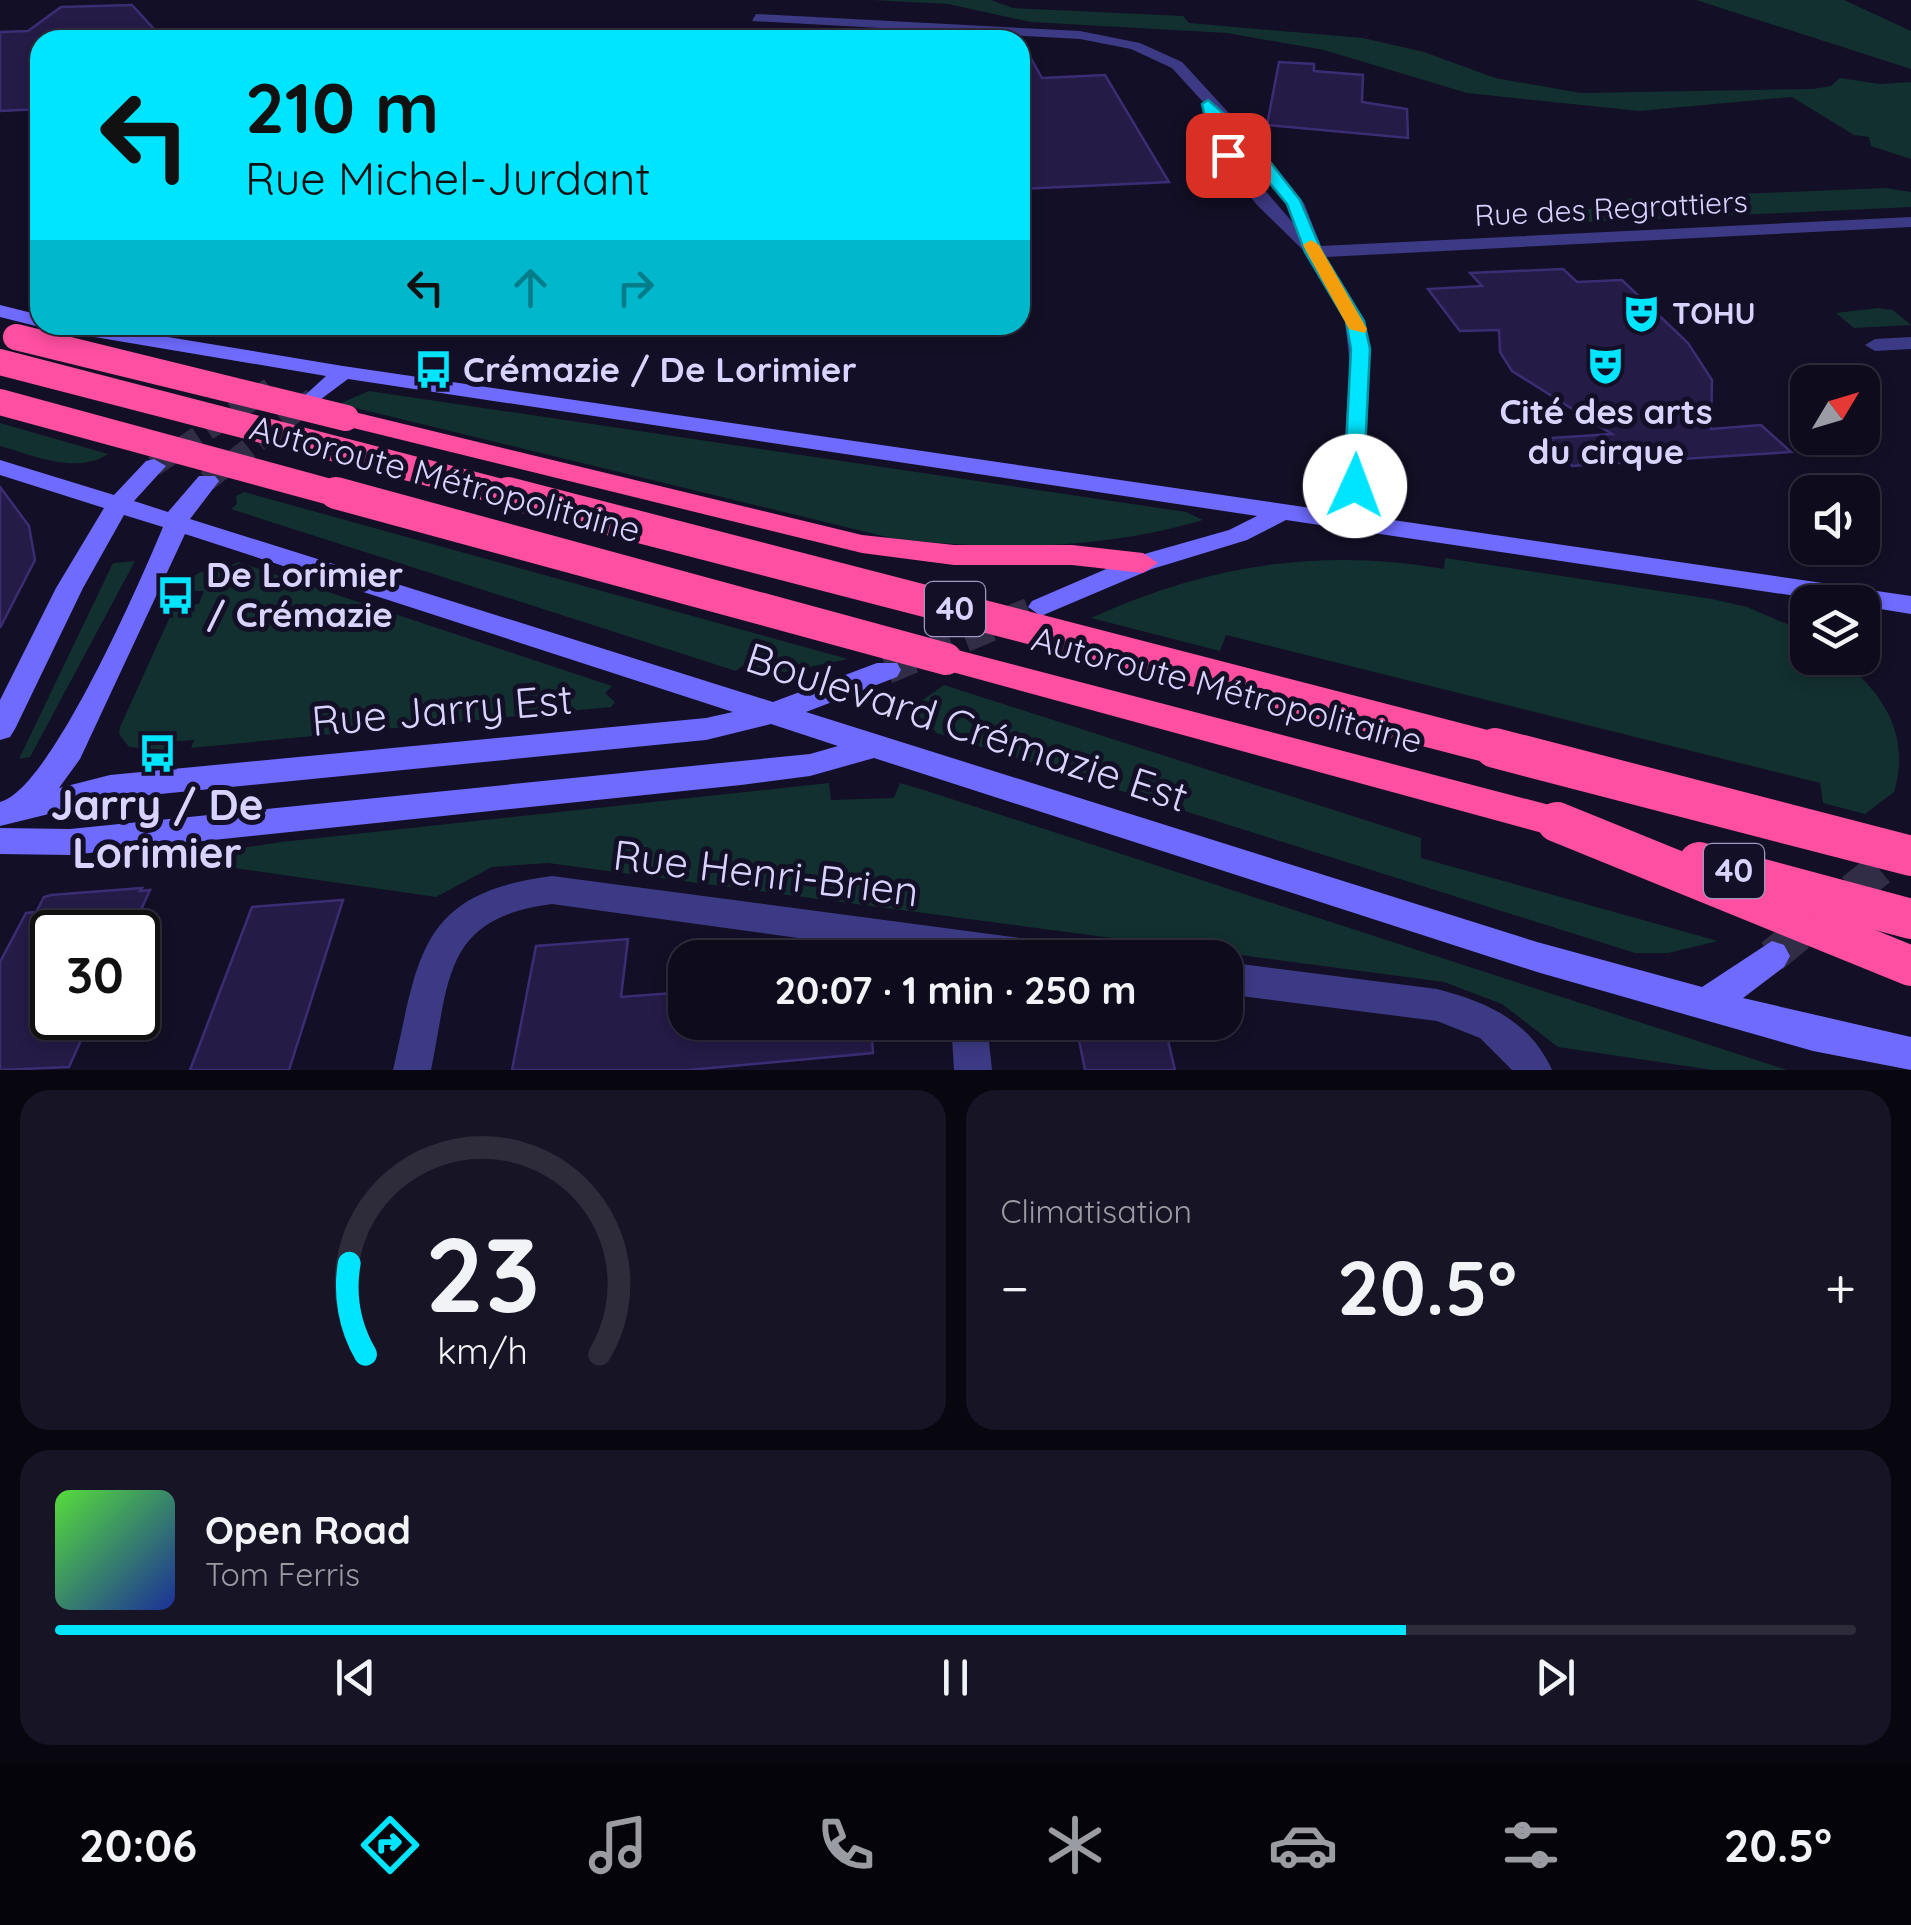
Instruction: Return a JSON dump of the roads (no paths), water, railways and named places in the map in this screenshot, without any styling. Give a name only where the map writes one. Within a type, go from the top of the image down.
[{"type":"highway","points":[[0,336],[862,544],[954,555],[1072,556],[1144,563]]},
{"type":"highway","name":"Autoroute Métropolitaine","points":[[0,362],[1911,856]]},
{"type":"highway","name":"Autoroute Métropolitaine","points":[[0,402],[1911,919]]},
{"type":"highway","points":[[1557,822],[1911,966]]},
{"type":"main road","points":[[0,310],[30,318]]},
{"type":"main road","points":[[118,335],[290,364],[1911,606]]},
{"type":"main road","points":[[270,388],[290,364]]},
{"type":"main road","points":[[313,398],[343,372]]},
{"type":"main road","name":"Boulevard Crémazie Est","points":[[0,466],[1464,935],[1704,1006],[1911,1054]]},
{"type":"main road","points":[[0,730],[120,504],[154,466]]},
{"type":"main road","points":[[207,481],[188,499],[162,563],[65,759],[12,811],[0,838],[109,839],[741,773],[810,765],[876,746]]},
{"type":"main road","points":[[1041,607],[1144,563],[1238,535],[1285,511]]},
{"type":"main road","name":"Rue Jarry Est","points":[[12,811],[99,788],[706,729],[777,712],[888,670]]},
{"type":"main road","points":[[1704,1006],[1772,956]]},
{"type":"street","points":[[756,18],[1014,30]]},
{"type":"street","points":[[1030,32],[1110,40],[1146,50],[1177,65],[1208,104],[1244,138],[1295,203],[1314,252],[1358,330],[1351,520]]},
{"type":"street","points":[[1208,104],[1217,138],[1263,205],[1314,252]]},
{"type":"street","name":"Rue des Regrattiers","points":[[1314,252],[1911,222]]},
{"type":"street","points":[[1875,345],[1911,343]]},
{"type":"street","name":"Rue Henri-Brien","points":[[412,1070],[439,958],[466,916],[508,895],[552,890],[891,940]]},
{"type":"street","points":[[1243,980],[1437,1005],[1499,1028],[1529,1062]]},
{"type":"street","points":[[970,1040],[973,1070]]},
{"type":"tunnel","points":[[154,466],[270,388]]},
{"type":"tunnel","points":[[207,481],[313,398]]},
{"type":"tunnel","points":[[887,670],[1041,607]]},
{"type":"tunnel","points":[[1772,956],[1904,849]]},
{"type":"place","name":"TOHU","points":[[1642,314]]},
{"type":"place","name":"Cité des arts du cirque","points":[[1606,365]]},
{"type":"place","name":"Crémazie / De Lorimier","points":[[433,370]]},
{"type":"place","name":"De Lorimier / Crémazie","points":[[176,595]]},
{"type":"place","name":"Jarry / De Lorimier","points":[[157,754]]}]
